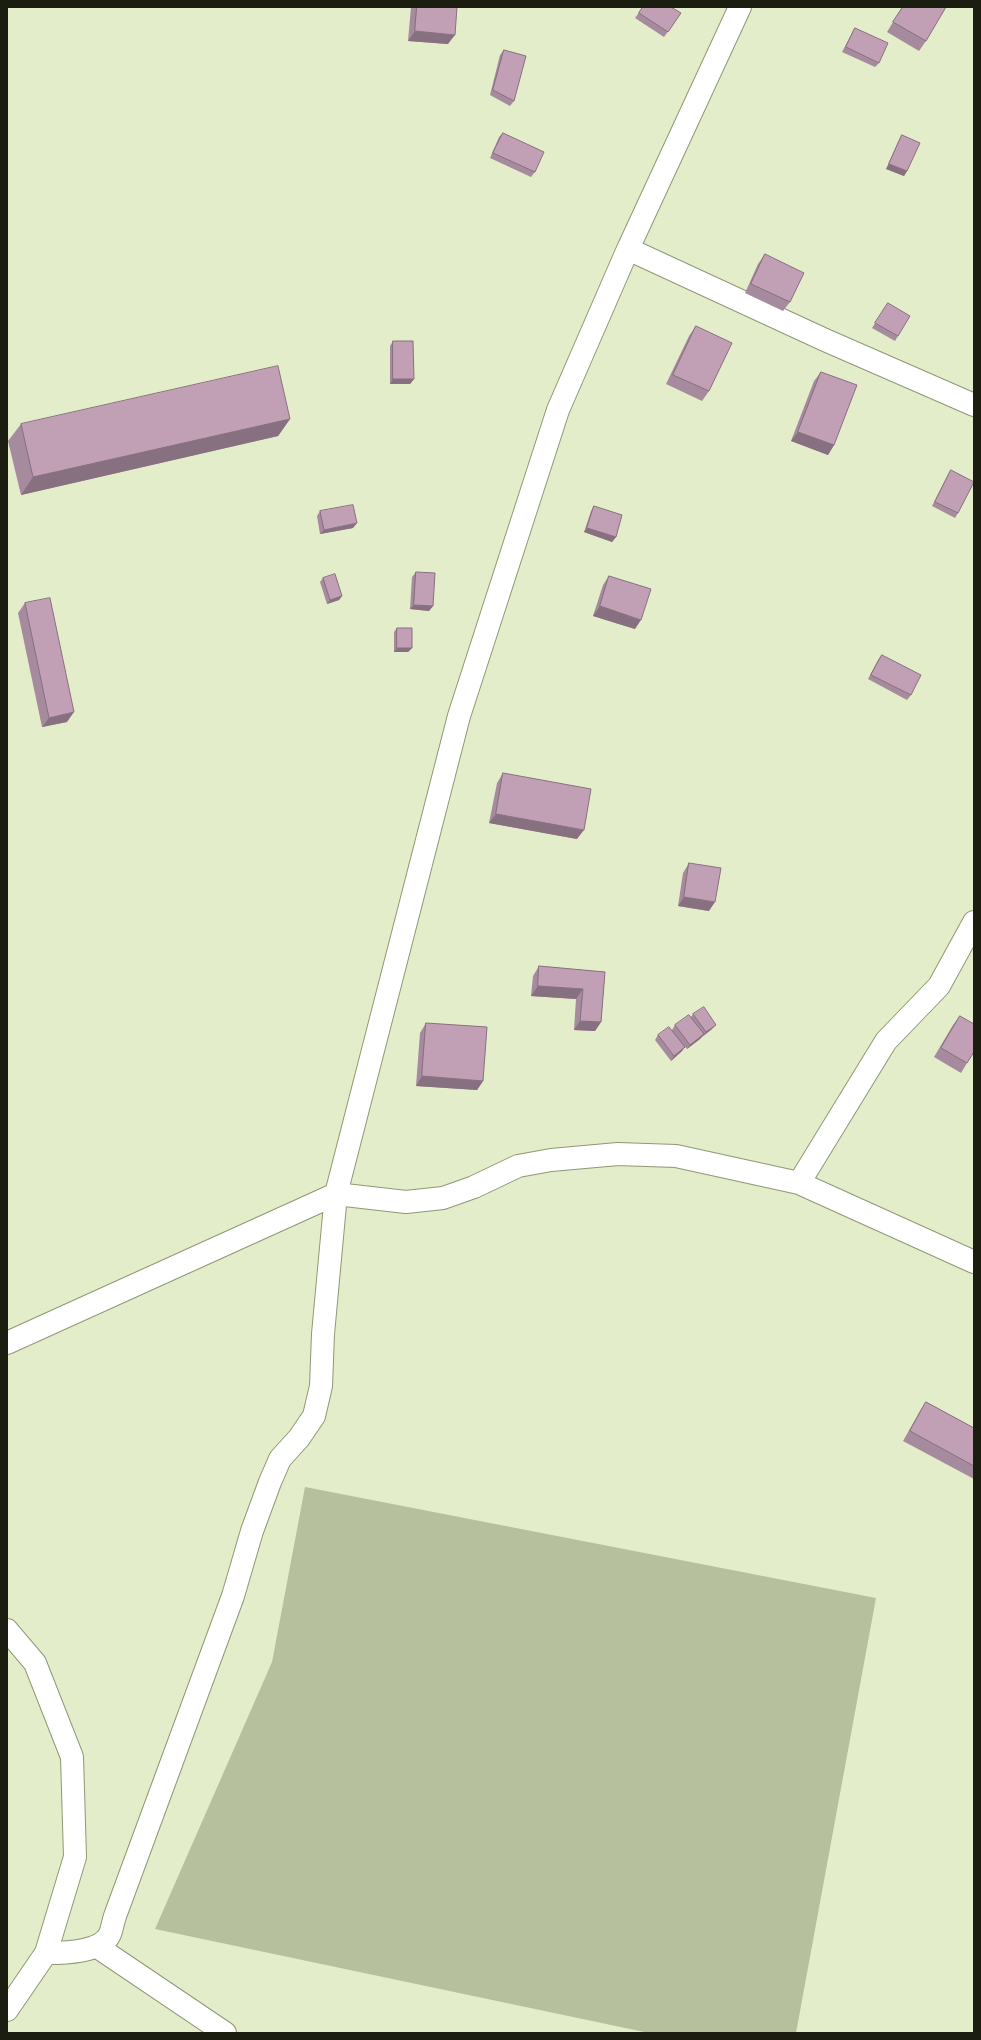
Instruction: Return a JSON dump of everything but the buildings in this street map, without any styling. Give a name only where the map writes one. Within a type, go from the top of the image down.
[{"type":"street","points":[[46,1953],[71,1953],[96,1946],[110,1936],[115,1916],[233,1596],[252,1531],[270,1482],[280,1459],[299,1438],[314,1416],[321,1386],[323,1334],[336,1194],[459,716],[558,410],[628,249],[740,7]]},
{"type":"street","points":[[628,249],[825,340],[974,405]]},
{"type":"street","points":[[799,1183],[886,1041],[939,986],[974,922]]},
{"type":"street","points":[[7,1342],[336,1194],[406,1202],[443,1198],[474,1187],[518,1166],[551,1160],[618,1154],[676,1156],[799,1183],[974,1262]]},
{"type":"street","points":[[7,1630],[36,1664],[72,1757],[75,1857],[46,1953],[7,2010]]},
{"type":"street","points":[[96,1946],[225,2033]]},
{"type":"green space","points":[[305,1487],[876,1598],[796,2033],[649,2033],[155,1929],[272,1662]]}]
